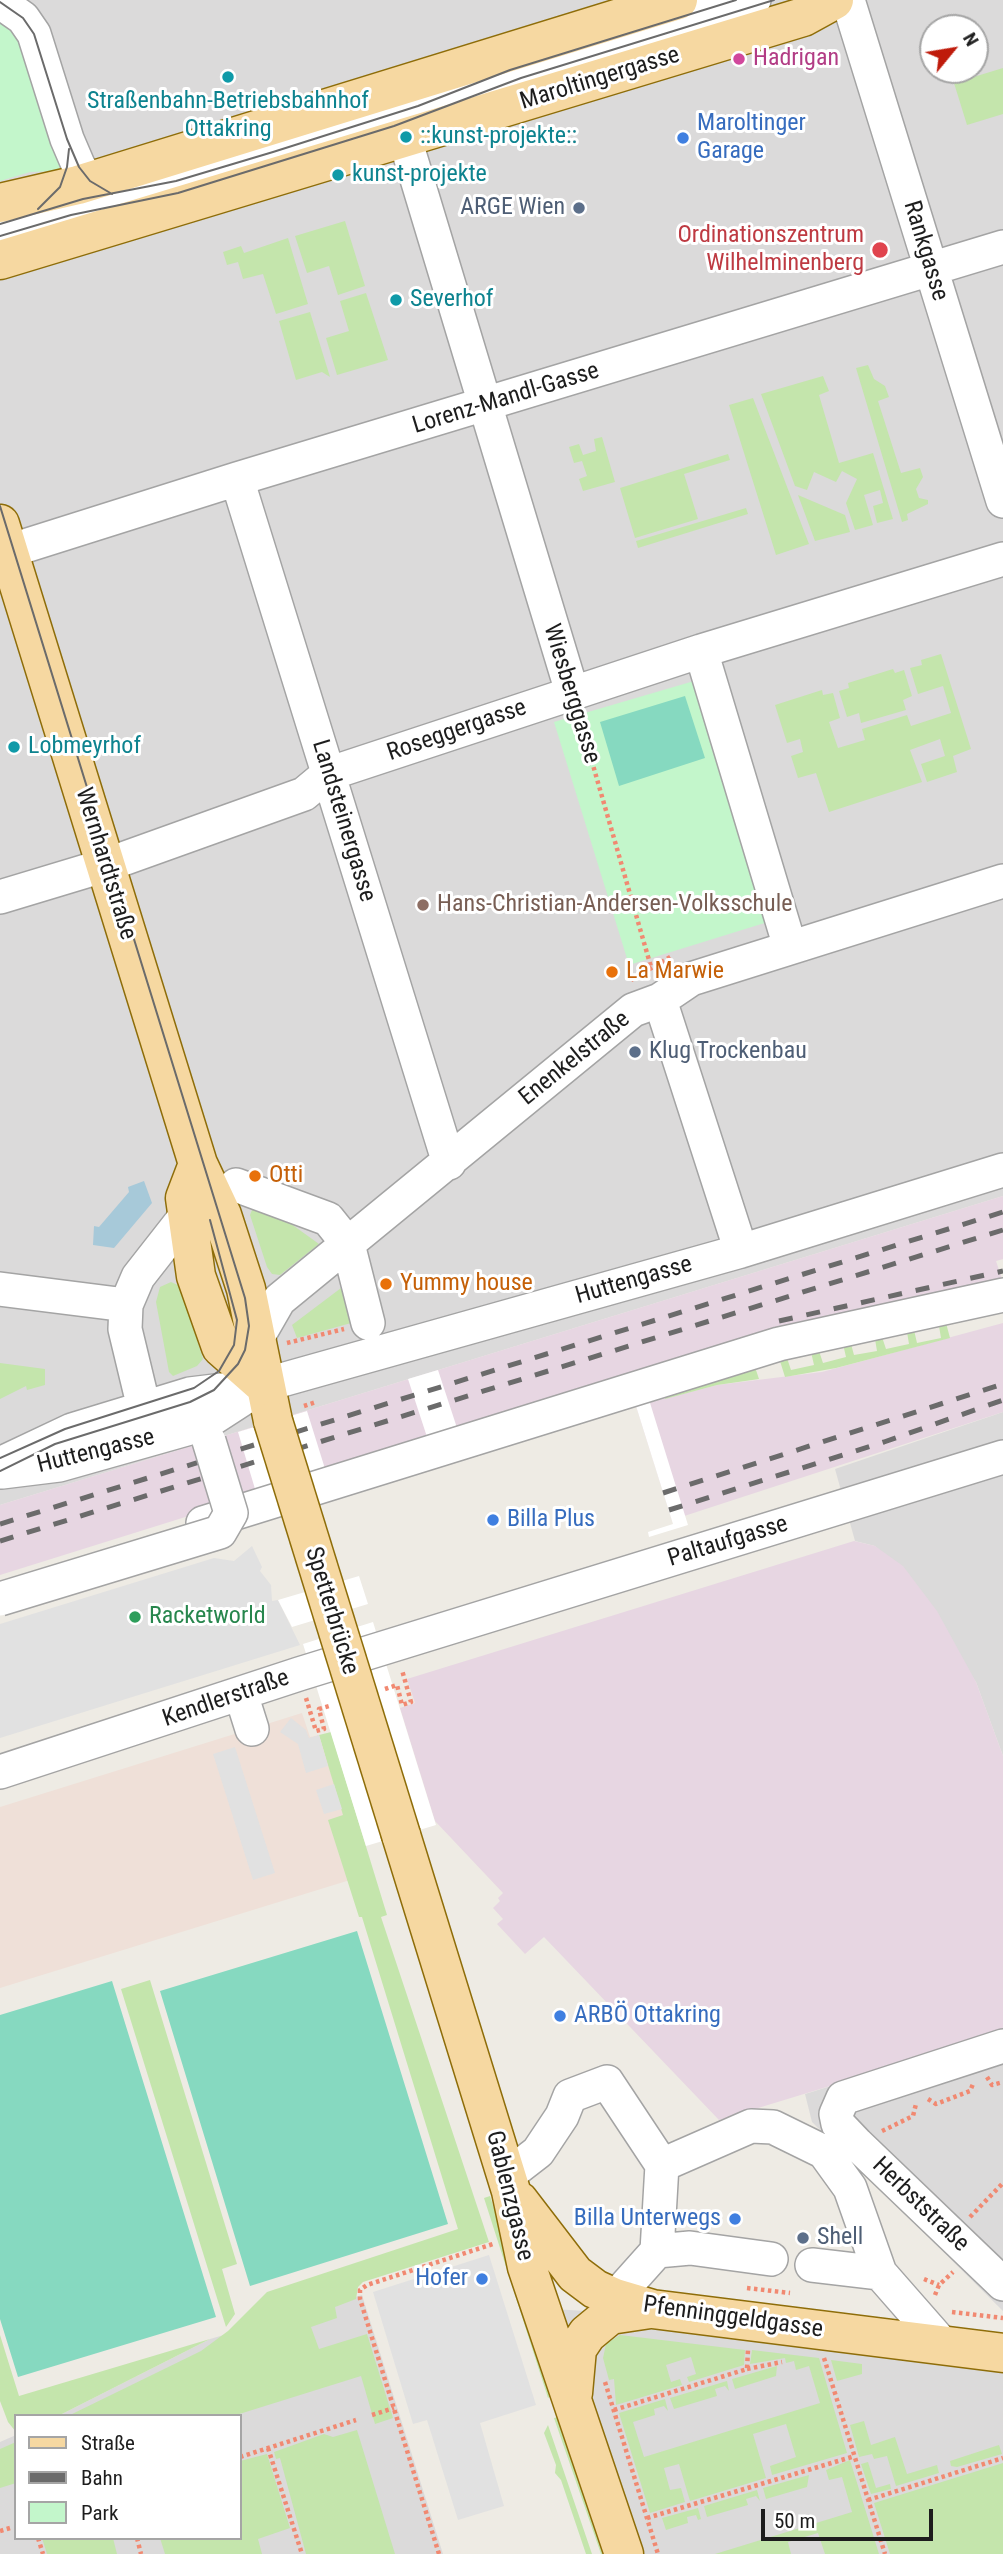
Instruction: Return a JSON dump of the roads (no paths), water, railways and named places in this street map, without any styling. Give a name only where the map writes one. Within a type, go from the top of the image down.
[{"type":"main road","points":[[0,203],[90,181],[678,0]]},
{"type":"main road","name":"Maroltingergasse","points":[[0,260],[803,17],[834,0]]},
{"type":"main road","name":"Wernhardtstraße","points":[[4,538],[198,1164],[230,1238],[246,1289],[272,1341],[268,1403]]},
{"type":"main road","points":[[198,1164],[185,1198],[185,1217],[196,1276],[221,1346],[268,1403]]},
{"type":"main road","name":"Spetterbrücke","points":[[268,1403],[401,1835]]},
{"type":"main road","name":"Gablenzgasse","points":[[401,1835],[509,2183],[527,2267],[624,2554]]},
{"type":"main road","name":"Pfenninggeldgasse","points":[[509,2183],[575,2274],[595,2289],[615,2298],[652,2309],[933,2334],[1003,2353]]},
{"type":"main road","points":[[572,2398],[577,2349],[587,2334],[610,2315],[652,2309]]},
{"type":"street","name":"Maroltingergasse","points":[[35,219],[177,187],[392,121],[528,69],[754,0]]},
{"type":"street","name":"Rankgasse","points":[[848,0],[1003,501]]},
{"type":"street","points":[[0,2],[18,12],[32,29],[71,151],[90,181],[107,192],[124,197]]},
{"type":"street","name":"Wiesberggasse","points":[[404,136],[483,406],[572,692]]},
{"type":"street","points":[[0,221],[35,219]]},
{"type":"street","points":[[0,230],[35,219]]},
{"type":"street","name":"Lorenz-Mandl-Gasse","points":[[4,538],[237,479],[1003,247]]},
{"type":"street","name":"Landsteinergasse","points":[[237,479],[449,1163]]},
{"type":"street","name":"Roseggergasse","points":[[0,897],[106,866],[304,794],[328,774],[572,692],[1003,559]]},
{"type":"street","points":[[701,651],[790,947]]},
{"type":"street","name":"Enenkelstraße","points":[[272,1341],[279,1300],[449,1163],[624,1015],[660,1000],[691,979],[1003,881]]},
{"type":"street","points":[[660,1000],[741,1251]]},
{"type":"street","name":"Huttengasse","points":[[0,1473],[59,1465],[206,1433],[268,1403],[1003,1170]]},
{"type":"street","points":[[236,1185],[328,1219],[348,1244],[368,1323]]},
{"type":"street","points":[[144,1408],[125,1329],[126,1305],[138,1277],[185,1217]]},
{"type":"street","points":[[0,1289],[126,1305]]},
{"type":"street","points":[[0,1586],[779,1344],[1003,1295]]},
{"type":"street","name":"Huttengasse","points":[[0,1464],[72,1430],[190,1394],[268,1403]]},
{"type":"street","points":[[0,1599],[220,1532],[231,1513],[206,1433]]},
{"type":"street","name":"Paltaufgasse","points":[[452,1628],[1003,1457]]},
{"type":"street","name":"Kendlerstraße","points":[[0,1772],[452,1628]]},
{"type":"street","points":[[242,1695],[252,1728]]},
{"type":"street","name":"Herbststraße","points":[[1003,2046],[843,2098],[836,2114],[848,2134],[1003,2284]]},
{"type":"street","points":[[509,2183],[538,2152],[562,2116],[569,2096],[607,2082],[662,2165],[657,2251],[615,2298]]},
{"type":"street","points":[[662,2165],[751,2126],[773,2127],[824,2152],[850,2188],[880,2273],[933,2334]]},
{"type":"street","points":[[657,2251],[690,2248],[771,2259]]},
{"type":"street","points":[[812,2265],[880,2273]]},
{"type":"water","points":[[144,1181],[152,1203],[114,1248],[93,1245],[94,1226],[99,1227],[129,1192],[128,1187]]},
{"type":"tram line","points":[[0,224],[83,199],[176,181],[273,152],[418,106],[510,70],[736,0]]},
{"type":"tram line","points":[[0,236],[71,215],[178,193],[394,126],[521,78],[774,0]]},
{"type":"tram line","points":[[0,2],[23,18],[34,34],[67,139],[79,167],[90,181],[112,194]]},
{"type":"tram line","points":[[38,209],[60,187],[67,167],[69,149]]},
{"type":"tram line","points":[[0,506],[245,1298],[249,1326],[245,1350],[238,1364],[214,1390],[190,1402],[55,1444],[0,1471]]},
{"type":"tram line","points":[[0,1458],[65,1429],[194,1388],[219,1371],[234,1345],[237,1320],[210,1220]]},
{"type":"railway","points":[[0,1524],[1003,1212]]},
{"type":"railway","points":[[0,1541],[1003,1230]]},
{"type":"railway","points":[[779,1321],[1003,1271]]},
{"type":"railway","points":[[663,1493],[1003,1384]]},
{"type":"railway","points":[[669,1510],[884,1442],[1003,1400]]},
{"type":"place","name":"Hadrigan","points":[[739,59]]},
{"type":"place","name":"Straßenbahn-Betriebsbahnhof Ottakring","points":[[228,77]]},
{"type":"place","name":"::kunst-projekte::","points":[[406,137]]},
{"type":"place","name":"Maroltinger Garage","points":[[683,138]]},
{"type":"place","name":"kunst-projekte","points":[[338,175]]},
{"type":"place","name":"ARGE Wien","points":[[579,208]]},
{"type":"place","name":"Ordinationszentrum Wilhelminenberg","points":[[880,250]]},
{"type":"place","name":"Severhof","points":[[396,300]]},
{"type":"place","name":"Lobmeyrhof","points":[[14,747]]},
{"type":"place","name":"Hans-Christian-Andersen-Volksschule","points":[[423,905]]},
{"type":"place","name":"La Marwie","points":[[612,972]]},
{"type":"place","name":"Klug Trockenbau","points":[[635,1052]]},
{"type":"place","name":"Otti","points":[[255,1176]]},
{"type":"place","name":"Yummy house","points":[[386,1284]]},
{"type":"place","name":"Billa Plus","points":[[493,1520]]},
{"type":"place","name":"Racketworld","points":[[135,1617]]},
{"type":"place","name":"ARBÖ Ottakring","points":[[560,2016]]},
{"type":"place","name":"Billa Unterwegs","points":[[735,2219]]},
{"type":"place","name":"Shell","points":[[803,2238]]},
{"type":"place","name":"Hofer","points":[[482,2279]]}]
